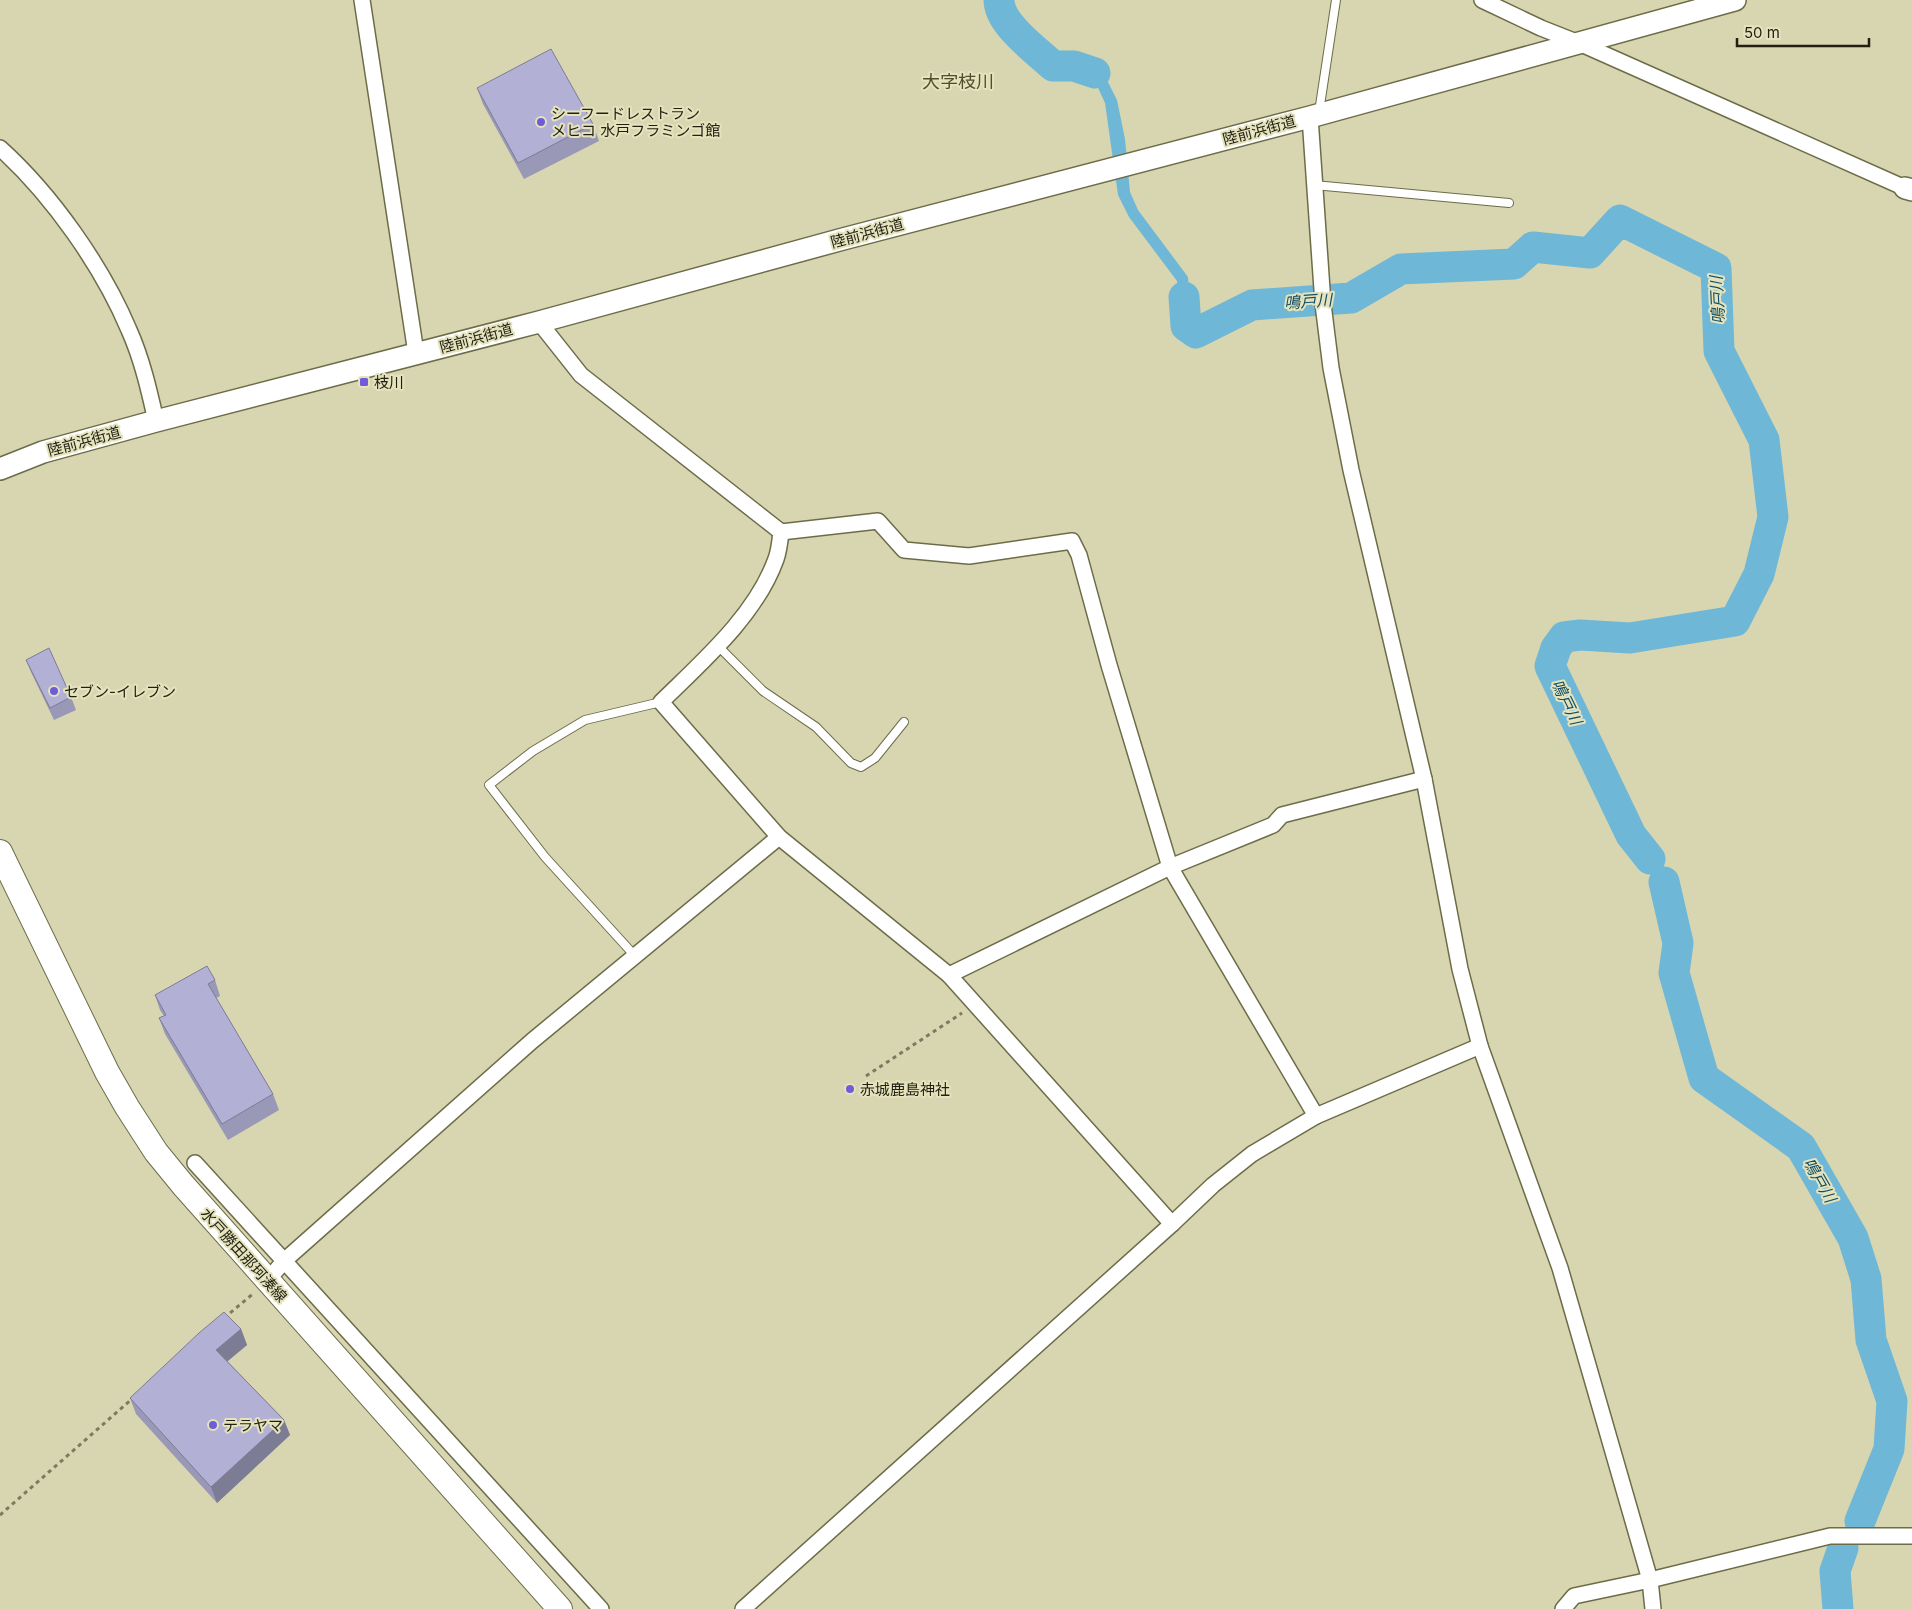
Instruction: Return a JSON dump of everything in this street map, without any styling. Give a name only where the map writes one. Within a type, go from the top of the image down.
[{"type":"main road","name":"陸前浜街道","points":[[0,469],[43,452],[156,421],[539,322],[843,239],[1314,116],[1736,0]]},
{"type":"main road","name":"水戸勝田那珂湊線","points":[[0,852],[81,1021],[127,1107],[156,1152],[267,1281],[560,1609]]},
{"type":"street","points":[[362,0],[416,354]]},
{"type":"street","points":[[1482,0],[1541,28],[1579,43],[1908,189]]},
{"type":"street","points":[[1314,116],[1314,185],[1322,298],[1331,368],[1351,470],[1424,779],[1460,970],[1480,1046],[1560,1268],[1650,1580],[1653,1609]]},
{"type":"street","points":[[0,148],[60,213],[94,263],[129,329],[144,372],[156,421]]},
{"type":"street","points":[[539,322],[581,375],[781,532],[878,520],[904,550],[969,556],[1072,541],[1079,555],[1108,665],[1170,867],[1316,1116]]},
{"type":"street","points":[[781,532],[777,557],[763,589],[718,646],[661,702],[779,837],[949,975],[1172,1224]]},
{"type":"street","points":[[949,975],[1170,867],[1273,825],[1282,815],[1424,779]]},
{"type":"street","points":[[267,1281],[285,1260],[532,1041],[779,837]]},
{"type":"street","points":[[743,1609],[1213,1185],[1252,1154],[1316,1116],[1480,1046]]},
{"type":"street","points":[[195,1163],[601,1609]]},
{"type":"street","points":[[1563,1609],[1574,1596],[1650,1580],[1830,1536],[1912,1536]]},
{"type":"lane","points":[[1314,116],[1336,0]]},
{"type":"lane","points":[[1314,185],[1509,203]]},
{"type":"lane","points":[[718,646],[763,691],[816,727],[851,764],[861,767],[875,758],[904,722]]},
{"type":"lane","points":[[635,956],[545,857],[490,785],[533,751],[585,720],[661,702]]},
{"type":"path","points":[[866,1076],[975,1004]]},
{"type":"path","points":[[223,1320],[267,1281]]},
{"type":"path","points":[[0,1515],[134,1398]]},
{"type":"water","points":[[1074,60],[1102,70],[1117,100],[1125,139],[1130,192],[1138,210],[1188,277],[1191,323],[1197,328],[1196,339],[1181,329],[1177,281],[1129,217],[1118,195],[1105,103],[1093,77],[1072,70],[1052,71],[1055,61]]},
{"type":"building","name":"シーフードレストラン メヒコ 水戸フラミンゴ館","points":[[551,49],[593,124],[518,163],[477,88]]},
{"type":"building","name":"セブン-イレブン","points":[[49,648],[71,697],[50,708],[26,660]]},
{"type":"building","points":[[207,966],[215,980],[208,984],[273,1094],[222,1124],[159,1018],[166,1015],[155,995]]},
{"type":"building","name":"テラヤマ","points":[[224,1312],[241,1329],[216,1350],[284,1420],[211,1487],[130,1398]]},
{"type":"waterway","name":"鳴戸川","points":[[999,0],[1005,18],[1012,27],[1053,66],[1074,66],[1095,73]]},
{"type":"waterway","name":"鳴戸川","points":[[1184,297],[1186,326],[1196,333],[1252,305],[1351,298],[1401,269],[1514,264],[1533,247],[1590,253],[1620,220],[1716,268],[1719,351],[1764,440],[1773,517],[1759,574],[1735,621],[1630,638],[1580,635],[1564,637],[1556,648],[1550,666],[1631,835],[1650,859]]},
{"type":"waterway","name":"鳴戸川","points":[[1664,882],[1678,943],[1674,973],[1704,1078],[1801,1147],[1853,1238],[1866,1279],[1871,1340],[1892,1401],[1889,1449],[1860,1521]]},
{"type":"waterway","name":"鳴戸川","points":[[1838,1609],[1835,1571],[1843,1548]]},
{"type":"place","name":"シーフードレストラン メヒコ 水戸フラミンゴ館","points":[[541,122]]},
{"type":"place","name":"枝川","points":[[364,382]]},
{"type":"place","name":"セブン-イレブン","points":[[54,691]]},
{"type":"place","name":"赤城鹿島神社","points":[[850,1089]]},
{"type":"place","name":"テラヤマ","points":[[213,1425]]},
{"type":"district","name":"大字枝川","points":[[958,81]]}]
